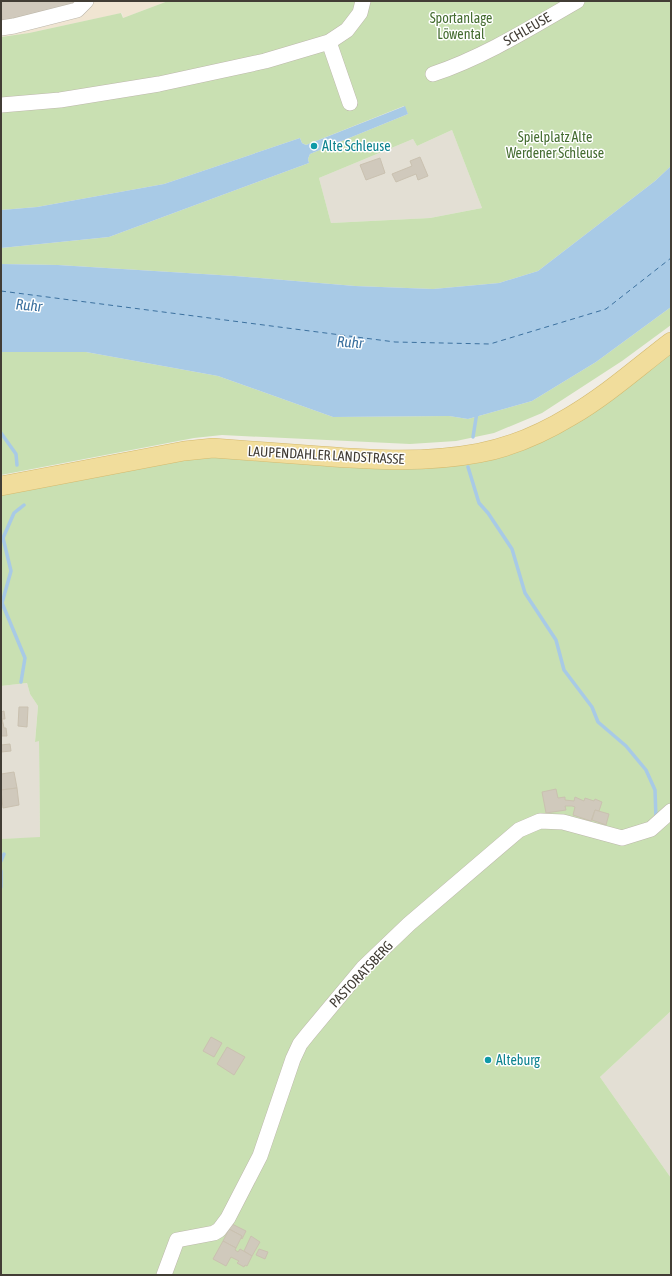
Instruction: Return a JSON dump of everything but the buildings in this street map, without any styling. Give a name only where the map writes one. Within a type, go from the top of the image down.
[{"type":"main road","name":"LAUPENDAHLER LANDSTRASSE","points":[[1,486],[184,451],[213,448],[389,460],[457,457],[479,453],[509,445],[551,427],[571,416],[593,402],[671,342]]},
{"type":"street","points":[[1,28],[77,10],[86,1]]},
{"type":"street","points":[[1,105],[60,100],[160,84],[265,61],[329,42],[347,30],[360,13],[363,1]]},
{"type":"street","name":"SCHLEUSE","points":[[433,74],[469,60],[494,48],[577,1]]},
{"type":"street","points":[[329,42],[350,103]]},
{"type":"street","name":"PASTORATSBERG","points":[[164,1275],[177,1240],[214,1233],[219,1230],[228,1218],[260,1156],[292,1059],[300,1044],[363,968],[409,924],[518,830],[540,821],[563,822],[622,838],[651,829],[671,811]]},
{"type":"shaded area","points":[[1,1],[168,1],[123,18],[122,13],[29,33],[1,37]]},
{"type":"shaded area","points":[[452,130],[482,208],[430,218],[331,223],[319,178],[413,139],[417,146]]},
{"type":"shaded area","points":[[27,683],[30,694],[38,706],[35,741],[39,741],[40,838],[1,839],[1,686]]},
{"type":"shaded area","points":[[671,1011],[671,1178],[600,1077]]},
{"type":"green space","points":[[168,1],[671,1],[671,166],[655,181],[538,271],[499,283],[433,289],[355,286],[235,276],[58,265],[1,264],[1,248],[109,237],[309,163],[308,159],[310,154],[408,114],[404,106],[306,145],[302,143],[300,138],[164,184],[37,207],[1,210],[1,37],[29,33],[121,13],[123,18]],"holes":[[[452,130],[482,208],[430,218],[331,223],[319,178],[413,139],[417,146]]]},
{"type":"green space","points":[[671,307],[671,325],[622,361],[542,413],[494,433],[456,441],[410,444],[222,435],[194,438],[1,475],[1,352],[86,352],[218,376],[333,417],[449,416],[468,419],[532,401],[596,362]]},
{"type":"green space","points":[[671,353],[671,1011],[600,1077],[671,1178],[671,1275],[1,1275],[1,839],[40,837],[39,741],[35,742],[38,706],[30,694],[27,683],[1,686],[1,494],[183,457],[492,457]]},
{"type":"water","points":[[405,106],[408,114],[310,154],[308,159],[309,163],[109,237],[1,248],[1,210],[37,207],[164,184],[300,138],[302,143],[306,145]]},
{"type":"water","name":"Ruhr","points":[[671,166],[671,307],[596,362],[532,401],[468,419],[449,416],[333,417],[218,376],[86,352],[1,352],[1,264],[58,265],[235,276],[355,286],[433,289],[499,283],[538,271],[655,181]]},
{"type":"waterway","points":[[473,437],[477,412]]},
{"type":"waterway","points":[[1,433],[16,454],[17,465]]},
{"type":"waterway","points":[[468,467],[479,503],[488,513],[512,549],[525,593],[556,640],[564,670],[592,707],[598,722],[626,746],[646,770],[655,790],[656,819]]},
{"type":"waterway","points":[[21,682],[25,658],[2,603],[11,571],[3,538],[14,513],[24,505]]},
{"type":"waterway","points":[[1,861],[4,854]]},
{"type":"waterway","points":[[1,871],[1,887]]},
{"type":"ferry route","points":[[1,291],[395,342],[490,344],[606,309],[671,258]]},
{"type":"place","name":"Alte Schleuse","points":[[314,146]]},
{"type":"place","name":"Alteburg","points":[[488,1060]]},
{"type":"park label","name":"Sportanlage Löwental","points":[[461,26]]},
{"type":"park label","name":"Spielplatz Alte Werdener Schleuse","points":[[555,146]]}]
